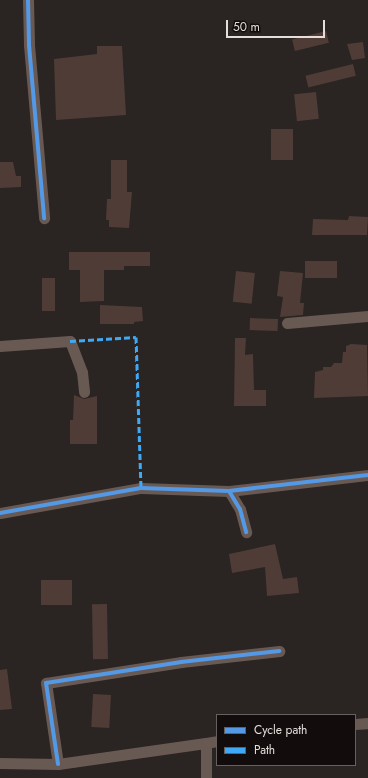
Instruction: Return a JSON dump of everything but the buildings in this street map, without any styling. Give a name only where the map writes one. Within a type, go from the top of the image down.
[{"type":"street","points":[[28,0],[29,45],[44,218]]},
{"type":"street","points":[[287,323],[368,316]]},
{"type":"street","points":[[0,346],[70,341],[82,372],[84,392]]},
{"type":"street","points":[[0,513],[141,488],[229,491],[368,475]]},
{"type":"street","points":[[229,491],[240,509],[246,532]]},
{"type":"street","points":[[58,764],[46,682],[181,662],[279,651]]},
{"type":"street","points":[[356,724],[368,723]]},
{"type":"street","points":[[0,763],[58,764],[216,741]]},
{"type":"street","points":[[206,742],[206,778]]},
{"type":"marked path","points":[[70,341],[136,337],[141,488]]},
{"type":"cycle path","points":[[28,0],[29,45],[44,218]]},
{"type":"cycle path","points":[[229,491],[368,475]]},
{"type":"cycle path","points":[[0,513],[141,488],[229,491],[240,509],[246,532]]},
{"type":"cycle path","points":[[58,764],[46,683],[181,662],[279,651]]}]
